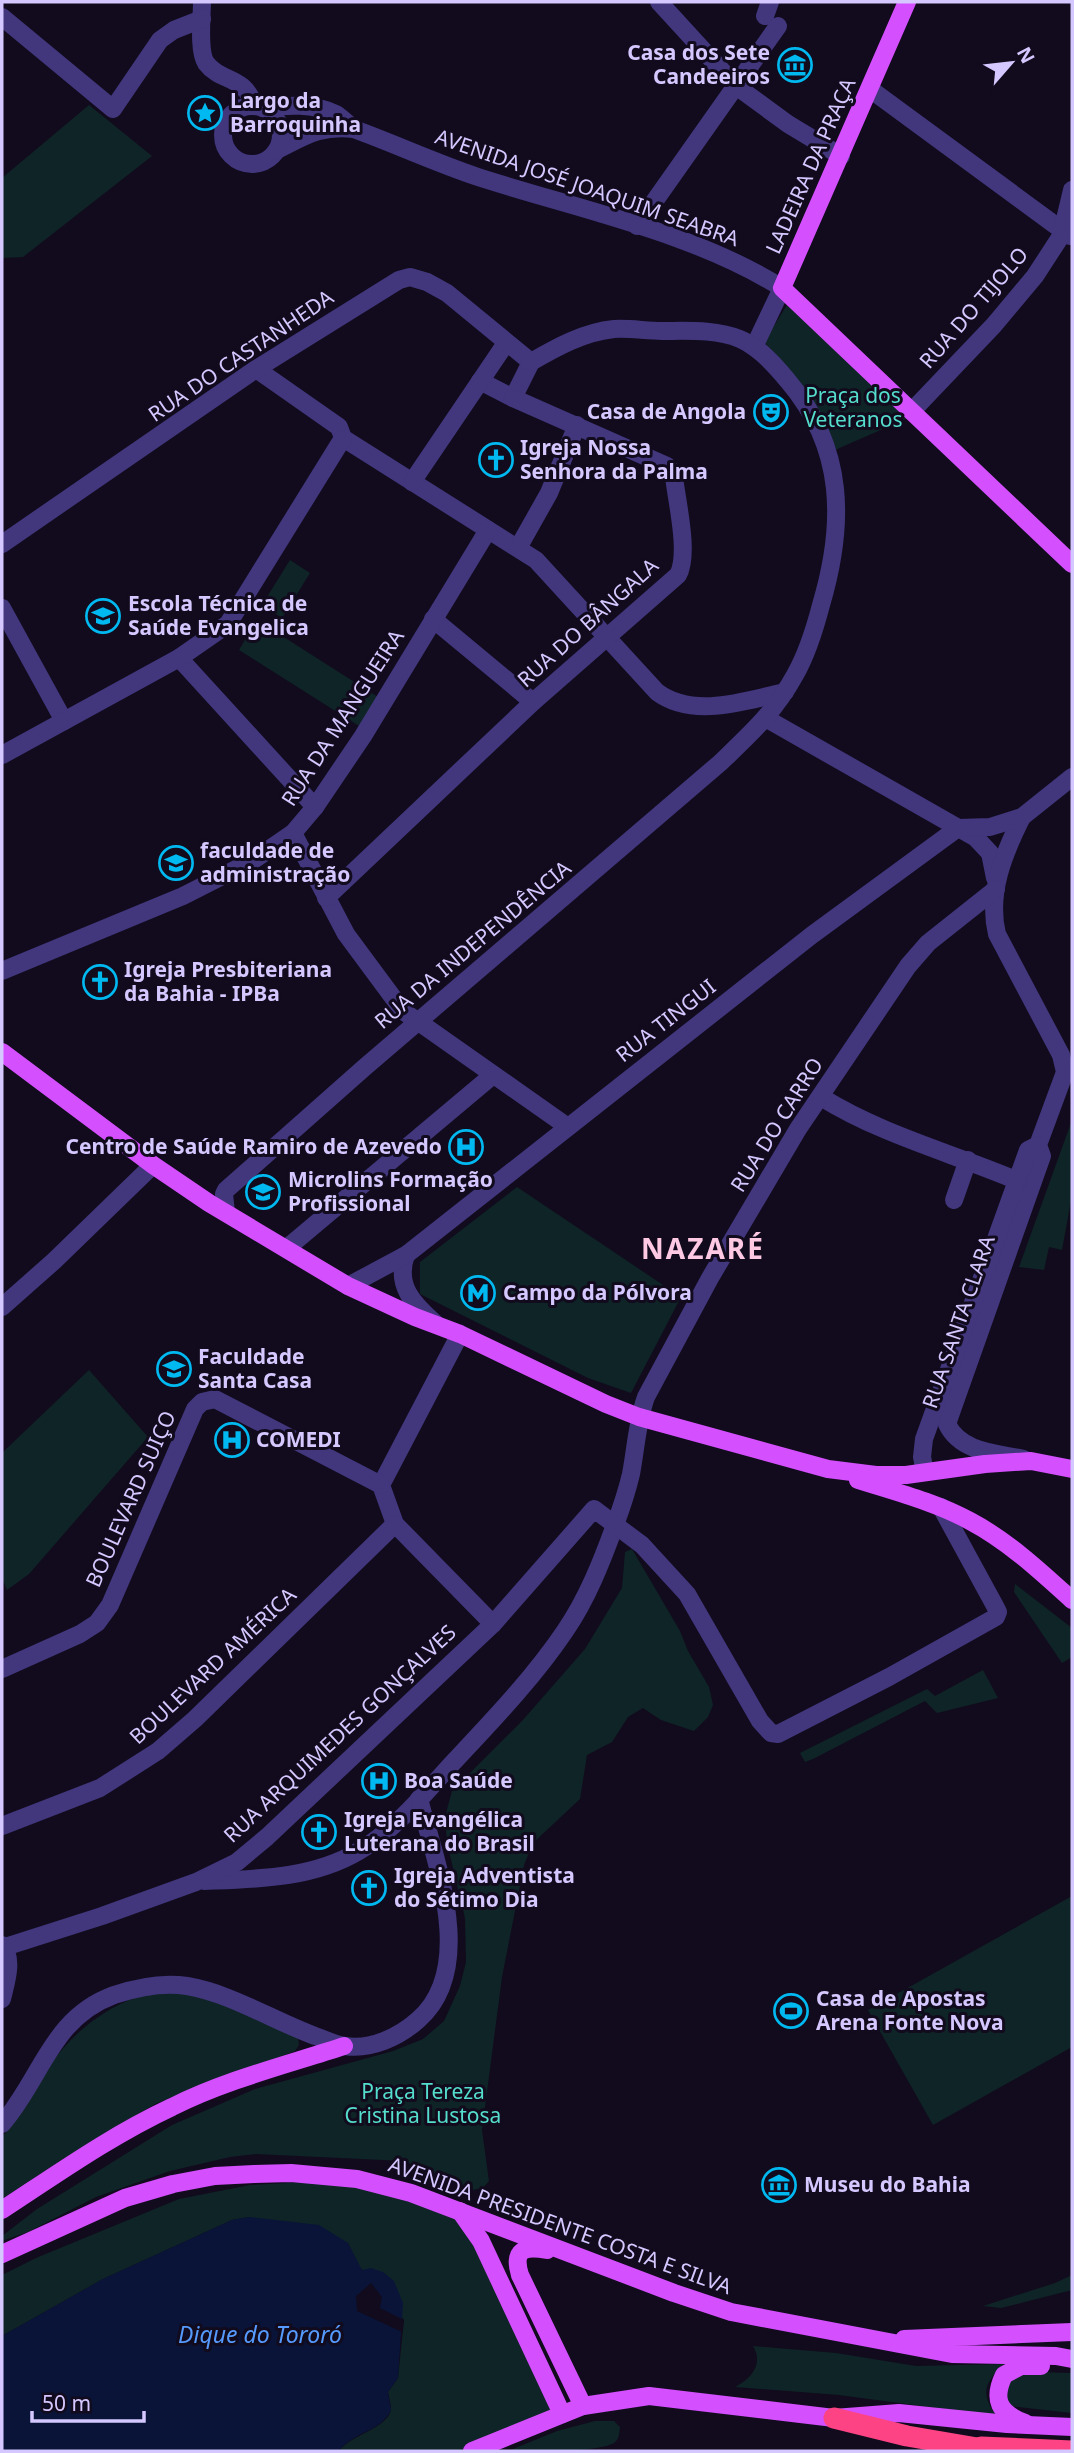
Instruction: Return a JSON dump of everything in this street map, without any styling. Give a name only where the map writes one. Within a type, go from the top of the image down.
[{"type":"highway","points":[[835,2418],[907,2436],[995,2451]]},
{"type":"highway","points":[[965,2446],[1072,2451]]},
{"type":"main road","name":"LADEIRA DA PRAÇA","points":[[782,288],[907,2]]},
{"type":"main road","name":"AVENIDA JOSÉ JOAQUIM SEABRA","points":[[782,288],[1072,564]]},
{"type":"main road","points":[[2,1052],[153,1165],[348,1286],[415,1317],[460,1334],[639,1417],[828,1469],[941,1507],[997,1538],[1072,1600]]},
{"type":"main road","points":[[828,1469],[876,1475],[1031,1461],[1072,1469]]},
{"type":"main road","points":[[925,1472],[932,1493],[941,1507]]},
{"type":"main road","points":[[2,2210],[126,2131],[172,2106],[222,2085],[344,2046]]},
{"type":"main road","name":"AVENIDA PRESIDENTE COSTA E SILVA","points":[[2,2254],[125,2198],[173,2184],[215,2176],[291,2173],[357,2179],[411,2193],[731,2312],[952,2354],[1056,2356],[1072,2359]]},
{"type":"main road","points":[[460,2211],[481,2241],[562,2414]]},
{"type":"main road","points":[[578,2257],[532,2247],[517,2256],[516,2264],[583,2406]]},
{"type":"main road","points":[[886,2341],[1072,2332]]},
{"type":"main road","points":[[1032,2426],[1006,2412],[999,2403],[997,2392],[1004,2375],[1021,2366],[1072,2367]]},
{"type":"main road","points":[[472,2451],[583,2406],[649,2396],[835,2418],[899,2413],[1032,2426],[1072,2427]]},
{"type":"street","points":[[659,2],[736,86],[771,113],[841,156]]},
{"type":"street","points":[[202,10],[202,52],[206,62],[247,89],[259,107],[270,112],[280,126],[281,134],[276,150],[265,161],[250,164],[234,157],[226,146],[224,131],[230,116],[237,110],[259,107]]},
{"type":"street","points":[[2,17],[113,109],[160,40],[202,10]]},
{"type":"street","points":[[637,226],[736,86],[771,15]]},
{"type":"street","points":[[870,89],[1068,234]]},
{"type":"street","name":"AVENIDA JOSÉ JOAQUIM SEABRA","points":[[259,107],[306,106],[335,114],[354,129]]},
{"type":"street","name":"AVENIDA JOSÉ JOAQUIM SEABRA","points":[[276,150],[322,129],[354,129],[476,176],[637,226],[744,266],[782,288]]},
{"type":"street","name":"RUA DO TIJOLO","points":[[913,410],[994,325],[1068,234],[1072,190]]},
{"type":"street","name":"RUA DO CASTANHEDA","points":[[2,544],[256,369],[399,280],[410,277],[428,282],[447,293],[506,343]]},
{"type":"street","name":"LADEIRA DA PRAÇA","points":[[754,347],[782,288]]},
{"type":"street","points":[[513,398],[531,362],[565,343],[600,331],[692,330],[739,339],[754,347]]},
{"type":"street","points":[[412,482],[506,343],[531,362]]},
{"type":"street","name":"RUA DA INDEPENDÊNCIA","points":[[226,1212],[226,1190],[720,763],[767,719],[785,692],[797,672],[831,574],[837,506],[834,473],[814,417],[778,369],[754,347]]},
{"type":"street","points":[[256,369],[339,427],[343,439],[518,548],[550,573],[667,700],[698,706],[717,706],[785,692]]},
{"type":"street","name":"RUA DO BÂNGALA","points":[[326,898],[533,702],[678,575],[681,569],[683,555],[674,475],[667,467],[659,461],[480,381]]},
{"type":"street","points":[[518,548],[549,494],[577,425]]},
{"type":"street","points":[[2,755],[179,658],[228,624],[343,439]]},
{"type":"street","name":"RUA DA MANGUEIRA","points":[[2,971],[183,896],[252,861],[292,833],[315,807],[363,736],[488,530]]},
{"type":"street","points":[[2,608],[64,721]]},
{"type":"street","points":[[433,619],[533,702]]},
{"type":"street","points":[[179,658],[315,807]]},
{"type":"street","points":[[767,719],[976,838],[990,853],[994,863],[996,889]]},
{"type":"street","points":[[958,828],[990,827],[1022,817],[1072,776]]},
{"type":"street","points":[[1022,817],[1002,862],[996,889],[993,912],[997,934],[1067,1059]]},
{"type":"street","name":"RUA TINGUI","points":[[348,1286],[406,1255],[812,935],[958,828]]},
{"type":"street","points":[[292,833],[346,934],[404,1011],[568,1128]]},
{"type":"street","name":"RUA DO CARRO","points":[[196,1882],[278,1878],[340,1860],[359,1851],[419,1800],[492,1721],[566,1629],[588,1589],[616,1524],[630,1478],[639,1417],[663,1364],[798,1129],[908,966],[928,943],[996,889]]},
{"type":"street","points":[[958,919],[977,920],[997,934]]},
{"type":"street","name":"RUA SANTA CLARA","points":[[925,1472],[923,1439],[1028,1150],[1038,1145],[1067,1076],[1067,1059]]},
{"type":"street","points":[[287,1248],[493,1075]]},
{"type":"street","points":[[821,1097],[870,1125],[1018,1181]]},
{"type":"street","name":"RUA SANTA CLARA","points":[[1031,1461],[973,1448],[959,1441],[947,1424],[1042,1156],[1038,1145]]},
{"type":"street","points":[[954,1200],[968,1160]]},
{"type":"street","points":[[2,1307],[54,1261],[153,1165]]},
{"type":"street","points":[[406,1255],[402,1267],[405,1289],[417,1307],[435,1323]]},
{"type":"street","points":[[460,1334],[381,1485],[395,1524],[492,1624]]},
{"type":"street","name":"BOULEVARD SUIÇO","points":[[2,1669],[80,1634],[97,1623],[110,1605],[195,1409],[202,1402],[215,1399],[381,1485]]},
{"type":"street","points":[[616,1524],[657,1559],[687,1594],[760,1721],[771,1733],[778,1734],[889,1677],[996,1617],[998,1612],[995,1606],[941,1507]]},
{"type":"street","name":"RUA ARQUIMEDES GONÇALVES","points":[[2,1999],[8,1971],[8,1957],[3,1946],[102,1916],[196,1882],[237,1861],[267,1838],[492,1624],[594,1508],[616,1524]]},
{"type":"street","name":"BOULEVARD AMÉRICA","points":[[2,1826],[100,1788],[158,1751],[195,1719],[395,1524]]},
{"type":"street","points":[[2,2124],[26,2090],[48,2049],[69,2024],[87,2008],[137,1988],[164,1984],[189,1986],[344,2046],[360,2047],[378,2043],[407,2030],[427,2012],[440,1994],[447,1971],[450,1945],[445,1906],[419,1800]]},
{"type":"green space","points":[[89,105],[152,156],[23,257],[2,258],[2,178]]},
{"type":"green space","name":"Praça dos Veteranos","points":[[787,305],[908,418],[835,450],[822,419],[806,392],[764,342]]},
{"type":"green space","points":[[290,560],[310,573],[282,618],[262,605]]},
{"type":"green space","points":[[257,620],[378,697],[359,726],[239,650]]},
{"type":"green space","points":[[1072,1120],[1072,1195],[1062,1250],[1049,1247],[1044,1270],[1019,1267]]},
{"type":"green space","points":[[517,1187],[681,1297],[631,1393],[588,1378],[420,1294],[420,1262]]},
{"type":"green space","points":[[89,1370],[148,1437],[29,1574],[7,1590],[2,1578],[2,1453]]},
{"type":"green space","name":"Praça Tereza Cristina Lustosa","points":[[632,1549],[680,1631],[709,1687],[713,1705],[708,1717],[694,1731],[661,1720],[643,1708],[628,1717],[612,1742],[587,1755],[580,1799],[533,1843],[524,1865],[502,1977],[482,2130],[489,2181],[483,2188],[472,2190],[404,2161],[256,2154],[170,2171],[96,2197],[28,2232],[2,2241],[2,2236],[37,2209],[172,2125],[255,2089],[393,2051],[423,2039],[444,2021],[460,1986],[466,1962],[465,1918],[447,1843],[445,1817],[452,1791],[522,1721],[585,1649],[622,1588],[625,1552]]},
{"type":"green space","points":[[1015,1584],[1072,1628],[1072,1657],[1062,1663],[1014,1592]]},
{"type":"green space","points":[[983,1670],[998,1698],[937,1713],[925,1701],[813,1759],[805,1762],[800,1753],[927,1689],[935,1696]]},
{"type":"green space","name":"Casa de Apostas Arena Fonte Nova","points":[[1072,1896],[1072,2047],[933,2125],[868,2010]]},
{"type":"green space","name":"Praça Tereza Cristina Lustosa","points":[[184,1991],[224,2002],[298,2037],[299,2045],[295,2051],[155,2104],[2,2199],[2,2137],[67,2044],[88,2025],[122,2003],[147,1995]]},
{"type":"green space","points":[[326,2181],[394,2193],[481,2226],[555,2409],[458,2451],[339,2451],[351,2440],[389,2416],[391,2409],[388,2392],[398,2378],[404,2320],[359,2266],[348,2243],[249,2217],[232,2220],[103,2279],[2,2336],[2,2275],[36,2258],[179,2199],[250,2185]]},
{"type":"green space","points":[[1072,2275],[1072,2290],[1001,2308],[983,2306],[1055,2283]]},
{"type":"green space","points":[[753,2346],[836,2353],[916,2366],[1005,2364],[989,2382],[986,2394],[997,2416],[839,2395],[735,2387],[746,2380],[754,2370],[757,2359]]},
{"type":"green space","points":[[1039,2372],[1072,2373],[1072,2413],[1010,2406],[1006,2399],[1007,2383],[1018,2375]]},
{"type":"green space","points":[[595,2421],[614,2421],[620,2427],[614,2443],[579,2450],[508,2451],[557,2431]]},
{"type":"water","name":"Dique do Tororó","points":[[249,2217],[319,2225],[348,2243],[362,2270],[371,2268],[383,2272],[394,2281],[403,2303],[398,2378],[388,2392],[391,2410],[380,2423],[351,2440],[339,2451],[2,2451],[2,2336],[103,2279],[232,2220]]},
{"type":"pier","points":[[371,2283],[382,2297],[380,2308],[404,2320],[402,2332],[357,2311],[356,2296]]},
{"type":"place","name":"Casa dos Sete Candeeiros","points":[[795,65]]},
{"type":"place","name":"Largo da Barroquinha","points":[[205,113]]},
{"type":"place","name":"Casa de Angola","points":[[771,412]]},
{"type":"place","name":"Igreja Nossa Senhora da Palma","points":[[496,460]]},
{"type":"place","name":"Escola Técnica de Saúde Evangelica","points":[[103,616]]},
{"type":"place","name":"faculdade de administração","points":[[176,863]]},
{"type":"place","name":"Igreja Presbiteriana da Bahia - IPBa","points":[[100,982]]},
{"type":"place","name":"Centro de Saúde Ramiro de Azevedo","points":[[466,1147]]},
{"type":"place","name":"Microlins Formação Profissional","points":[[263,1192]]},
{"type":"place","name":"Campo da Pólvora","points":[[478,1293]]},
{"type":"place","name":"Faculdade Santa Casa","points":[[174,1369]]},
{"type":"place","name":"COMEDI","points":[[232,1440]]},
{"type":"place","name":"Boa Saúde","points":[[379,1781]]},
{"type":"place","name":"Igreja Evangélica Luterana do Brasil","points":[[319,1832]]},
{"type":"place","name":"Igreja Adventista do Sétimo Dia","points":[[369,1888]]},
{"type":"place","name":"Casa de Apostas Arena Fonte Nova","points":[[791,2011]]},
{"type":"place","name":"Museu do Bahia","points":[[779,2185]]},
{"type":"district","name":"NAZARÉ","points":[[703,1249]]}]
